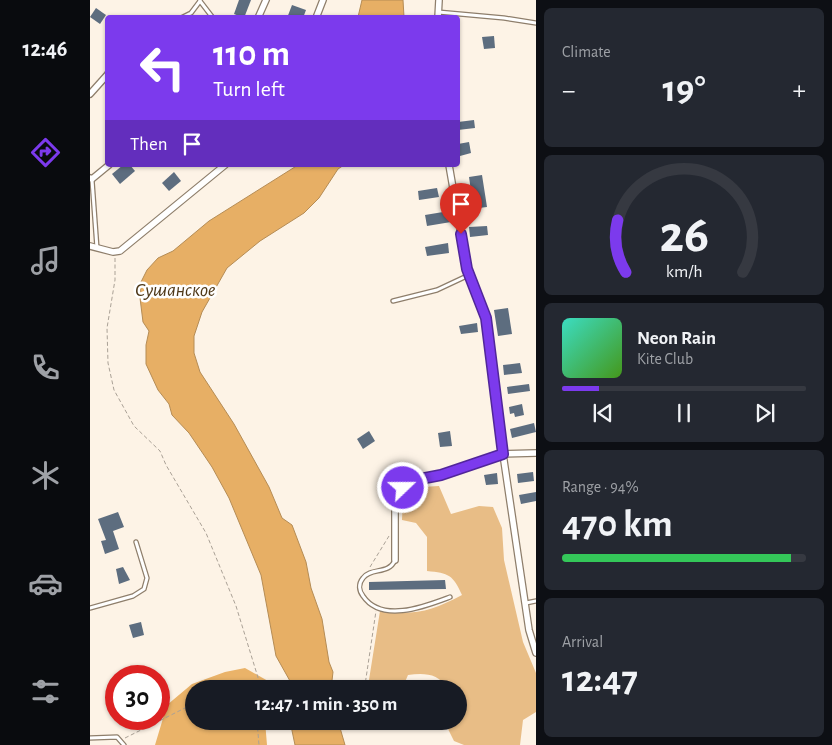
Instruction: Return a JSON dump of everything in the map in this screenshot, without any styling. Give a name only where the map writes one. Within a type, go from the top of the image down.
[{"type":"street","points":[[259,15],[266,0]]},
{"type":"street","points":[[317,15],[323,0]]},
{"type":"street","points":[[438,0],[438,15]]},
{"type":"street","points":[[91,91],[105,77]]},
{"type":"street","points":[[91,178],[106,167]]},
{"type":"street","points":[[90,246],[114,252],[120,251],[223,167]]},
{"type":"street","points":[[449,167],[469,275],[486,318],[503,454],[526,603],[536,653]]},
{"type":"street","points":[[395,560],[395,506],[403,488],[415,480],[441,475],[503,454],[536,452]]},
{"type":"lane","points":[[187,15],[191,13],[200,1],[210,15]]},
{"type":"lane","points":[[460,16],[504,18],[536,23]]},
{"type":"lane","points":[[91,178],[97,248]]},
{"type":"lane","points":[[393,301],[437,290],[469,275]]},
{"type":"lane","points":[[90,608],[133,596],[144,589],[147,578],[136,542]]},
{"type":"lane","points":[[395,560],[392,566],[385,571],[364,576],[359,586],[362,595],[377,608],[399,610],[421,608],[450,597]]},
{"type":"lane","points":[[526,603],[536,601]]},
{"type":"lane","points":[[90,738],[117,737],[124,745]]},
{"type":"path","points":[[114,252],[115,280],[107,328],[108,363],[114,390],[134,426],[160,452],[206,533],[236,606],[259,680]]},
{"type":"path","points":[[364,576],[394,529]]},
{"type":"path","points":[[365,680],[377,608]]},
{"type":"path","points":[[122,741],[127,735],[185,708]]},
{"type":"path","points":[[258,730],[259,745]]},
{"type":"shaded area","points":[[439,486],[451,514],[479,506],[493,507],[502,528],[504,560],[523,642],[536,673],[536,712],[523,720],[520,745],[464,745],[454,741],[448,730],[467,730],[467,680],[440,680],[430,675],[420,674],[408,675],[406,680],[369,680],[380,611],[403,613],[422,611],[462,595],[456,583],[449,576],[427,571],[427,537],[416,523],[402,520],[404,502],[407,496],[415,489]]},
{"type":"shaded area","points":[[245,668],[266,680],[203,680],[225,672]]},
{"type":"shaded area","points":[[185,690],[185,730],[266,730],[267,745],[155,745],[160,730],[170,730],[170,702]]},
{"type":"water","points":[[362,0],[403,0],[404,15],[358,15]]},
{"type":"water","name":"Сушанское","points":[[295,167],[341,167],[319,198],[304,213],[260,241],[227,268],[202,312],[194,336],[194,353],[200,372],[234,424],[269,487],[282,518],[292,525],[306,562],[311,588],[322,619],[329,662],[333,672],[332,680],[289,680],[276,656],[261,575],[229,498],[212,467],[189,433],[172,415],[169,404],[158,390],[146,364],[146,345],[149,331],[143,322],[140,298],[141,282],[147,270],[158,258],[173,251],[209,221]]},
{"type":"water","points":[[292,730],[341,730],[345,745],[295,745]]},
{"type":"building","points":[[239,0],[251,0],[245,15],[234,14]]},
{"type":"building","points":[[292,5],[306,10],[304,15],[288,15]]},
{"type":"building","points":[[96,8],[106,15],[100,24],[90,17]]},
{"type":"building","points":[[494,36],[495,48],[484,49],[482,37]]},
{"type":"building","points":[[474,120],[475,128],[460,130],[460,122]]},
{"type":"building","points":[[469,142],[471,153],[460,156],[460,144]]},
{"type":"building","points":[[121,167],[132,167],[135,171],[120,184],[112,174]]},
{"type":"building","points":[[174,172],[181,181],[169,191],[162,183]]},
{"type":"building","points":[[482,175],[487,207],[463,210],[462,199],[472,198],[469,177]]},
{"type":"building","points":[[437,188],[439,197],[419,200],[418,191]]},
{"type":"building","points":[[449,211],[451,222],[427,226],[425,215]]},
{"type":"building","points":[[487,226],[488,235],[470,237],[469,227]]},
{"type":"building","points":[[448,243],[449,253],[427,256],[425,247]]},
{"type":"building","points":[[508,308],[512,334],[498,336],[494,310]]},
{"type":"building","points":[[477,323],[478,332],[461,334],[459,326]]},
{"type":"building","points":[[520,363],[522,373],[504,375],[503,365]]},
{"type":"building","points":[[529,384],[530,391],[508,394],[507,387]]},
{"type":"building","points":[[522,404],[524,415],[515,417],[514,413],[510,414],[509,407]]},
{"type":"building","points":[[534,423],[536,432],[512,438],[510,429]]},
{"type":"building","points":[[369,431],[375,441],[363,449],[357,439]]},
{"type":"building","points":[[450,431],[452,446],[440,447],[438,433]]},
{"type":"building","points":[[533,472],[534,481],[518,483],[517,474]]},
{"type":"building","points":[[497,473],[498,484],[486,485],[484,475]]},
{"type":"building","points":[[536,492],[536,501],[521,504],[519,495]]},
{"type":"building","points":[[118,512],[124,527],[113,531],[119,549],[105,554],[101,541],[106,540],[98,519]]},
{"type":"building","points":[[123,567],[130,580],[119,584],[116,569]]},
{"type":"building","points":[[445,580],[446,589],[369,590],[369,582]]},
{"type":"building","points":[[141,622],[144,635],[133,638],[129,625]]},
{"type":"route","points":[[403,488],[415,480],[441,475],[503,454],[486,318],[467,269],[461,234]]}]
